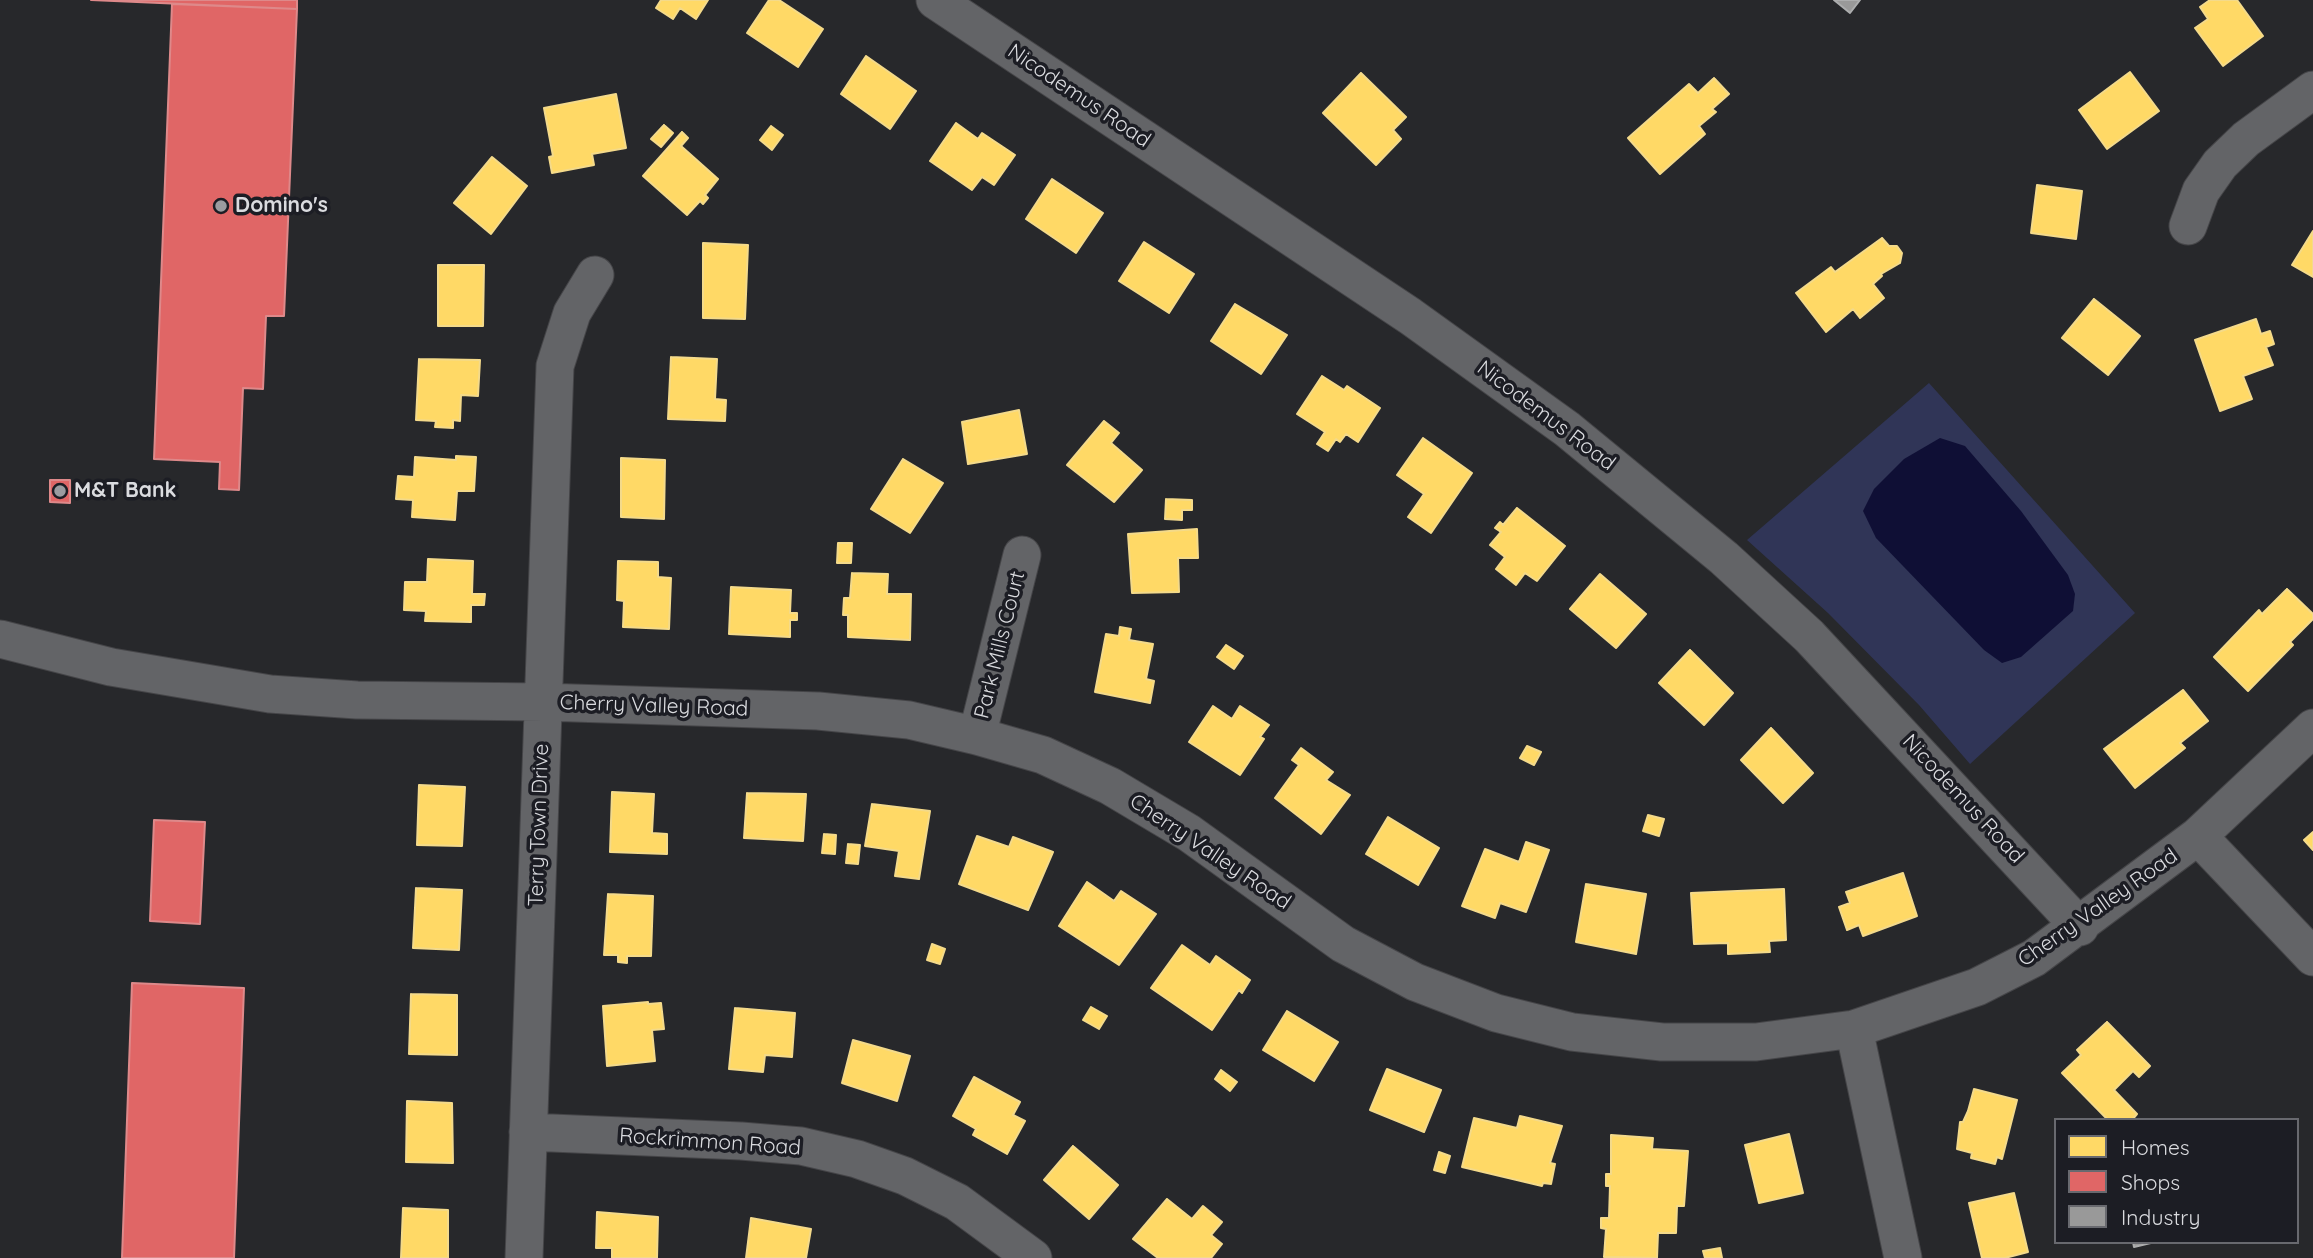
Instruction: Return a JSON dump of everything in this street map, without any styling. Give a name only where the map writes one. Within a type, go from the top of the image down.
[{"type":"street","name":"Nicodemus Road","points":[[935,0],[1410,316],[1567,429],[1724,558],[1809,636],[2080,927]]},
{"type":"street","points":[[2188,226],[2201,191],[2220,164],[2246,139],[2313,90]]},
{"type":"street","name":"Terry Town Drive","points":[[524,1258],[555,366],[572,313],[595,275]]},
{"type":"street","name":"Park Mills Court","points":[[977,736],[1022,555]]},
{"type":"street","name":"Cherry Valley Road","points":[[0,639],[111,667],[270,694],[357,700],[543,702],[818,711],[909,720],[977,736],[1043,755],[1110,786],[1189,833],[1343,944],[1415,982],[1496,1013],[1572,1032],[1662,1042],[1756,1042],[1854,1029],[1977,987],[2034,958],[2080,927],[2198,836],[2268,773],[2313,727]]},
{"type":"street","points":[[2198,836],[2313,957]]},
{"type":"street","points":[[1854,1029],[1903,1258]]},
{"type":"street","name":"Rockrimmon Road","points":[[528,1132],[741,1141],[801,1146],[857,1159],[905,1177],[957,1202],[1032,1258]]},
{"type":"shaded area","points":[[1929,383],[2135,613],[1970,764],[1919,705],[1828,613],[1747,540]]},
{"type":"shaded area","points":[[1940,438],[1965,446],[2021,511],[2068,575],[2075,594],[2073,611],[2021,657],[2002,663],[1984,650],[1876,538],[1863,511],[1874,489],[1904,459]]},
{"type":"building: Homes","points":[[661,0],[708,0],[696,19],[680,8],[673,19],[656,8]]},
{"type":"building: Homes","points":[[769,0],[779,0],[823,29],[798,67],[747,33]]},
{"type":"building: Homes","points":[[2210,0],[2237,0],[2263,36],[2223,66],[2195,28],[2208,19],[2200,7]]},
{"type":"building: Homes","points":[[866,56],[916,91],[890,129],[841,94]]},
{"type":"building: Homes","points":[[2130,72],[2159,111],[2107,149],[2079,110]]},
{"type":"building: Homes","points":[[1361,73],[1406,117],[1393,130],[1401,139],[1376,165],[1323,113]]},
{"type":"building: Homes","points":[[1714,78],[1729,94],[1712,109],[1716,112],[1699,126],[1705,134],[1660,174],[1628,138],[1689,84],[1698,93]]},
{"type":"building: Homes","points":[[616,94],[626,148],[592,154],[594,165],[552,173],[549,157],[553,156],[544,108]]},
{"type":"building: Homes","points":[[956,123],[978,139],[982,133],[1015,155],[994,185],[982,177],[972,190],[930,161]]},
{"type":"building: Homes","points":[[664,125],[673,133],[661,147],[651,139]]},
{"type":"building: Homes","points":[[771,126],[783,135],[772,150],[760,140]]},
{"type":"building: Homes","points":[[682,132],[688,138],[681,146],[718,179],[705,195],[708,198],[703,204],[700,201],[687,215],[643,176]]},
{"type":"building: Homes","points":[[492,157],[527,186],[491,234],[454,203]]},
{"type":"building: Homes","points":[[1052,179],[1103,213],[1076,253],[1026,219]]},
{"type":"building: Homes","points":[[2037,185],[2082,191],[2076,239],[2031,233]]},
{"type":"building: Homes","points":[[2313,231],[2313,277],[2292,265]]},
{"type":"building: Homes","points":[[1882,238],[1889,246],[1897,246],[1902,253],[1900,263],[1881,274],[1873,284],[1884,298],[1860,318],[1853,309],[1826,332],[1796,293],[1831,267],[1835,272]]},
{"type":"building: Homes","points":[[1144,242],[1194,274],[1169,313],[1119,281]]},
{"type":"building: Homes","points":[[703,243],[748,245],[745,319],[703,318]]},
{"type":"building: Homes","points":[[438,265],[484,265],[483,326],[438,326]]},
{"type":"building: Homes","points":[[2094,299],[2140,336],[2108,375],[2062,338]]},
{"type":"building: Homes","points":[[1235,304],[1287,335],[1261,374],[1211,341]]},
{"type":"building: Homes","points":[[2256,319],[2261,334],[2270,331],[2274,344],[2266,347],[2273,365],[2243,376],[2252,399],[2220,411],[2195,340]]},
{"type":"building: Homes","points":[[671,357],[717,359],[715,399],[726,400],[725,421],[668,419]]},
{"type":"building: Homes","points":[[419,359],[480,360],[478,396],[461,395],[460,421],[453,420],[453,428],[435,427],[436,421],[416,420]]},
{"type":"building: Homes","points":[[1322,376],[1344,390],[1347,386],[1380,408],[1358,442],[1346,434],[1340,442],[1336,439],[1328,451],[1317,444],[1325,432],[1297,414]]},
{"type":"building: Homes","points":[[1019,410],[1027,454],[968,464],[962,422]]},
{"type":"building: Homes","points":[[1104,421],[1119,433],[1111,443],[1142,470],[1114,502],[1067,465]]},
{"type":"building: Homes","points":[[1423,438],[1472,473],[1431,533],[1408,517],[1424,494],[1397,475]]},
{"type":"building: Homes","points":[[456,456],[476,457],[474,491],[457,491],[455,520],[412,517],[413,500],[396,499],[398,476],[414,477],[415,457],[456,460]]},
{"type":"building: Homes","points":[[621,458],[665,460],[664,519],[621,517]]},
{"type":"building: Homes","points":[[903,459],[943,483],[910,533],[871,509]]},
{"type":"building: Homes","points":[[1166,499],[1192,500],[1192,510],[1182,510],[1182,520],[1165,519]]},
{"type":"building: Homes","points":[[1517,508],[1565,546],[1537,581],[1525,573],[1516,585],[1496,569],[1505,557],[1490,545],[1501,532],[1495,528],[1500,522],[1503,525]]},
{"type":"building: Homes","points":[[1197,529],[1198,558],[1178,558],[1179,592],[1132,593],[1128,534]]},
{"type":"building: Homes","points":[[838,543],[852,543],[851,563],[837,563]]},
{"type":"building: Homes","points":[[428,559],[473,561],[472,594],[485,594],[484,605],[471,605],[471,622],[425,621],[426,611],[404,610],[405,582],[427,582]]},
{"type":"building: Homes","points":[[618,561],[658,562],[658,577],[671,578],[669,629],[623,627],[624,601],[617,600]]},
{"type":"building: Homes","points":[[852,573],[888,574],[887,594],[911,594],[910,640],[848,637],[848,615],[843,615],[844,598],[850,598]]},
{"type":"building: Homes","points":[[1600,574],[1646,614],[1616,648],[1570,609]]},
{"type":"building: Homes","points":[[731,587],[791,590],[790,613],[797,613],[797,620],[790,620],[790,637],[729,634]]},
{"type":"building: Homes","points":[[2287,589],[2313,614],[2313,619],[2290,642],[2293,645],[2248,691],[2214,657],[2259,610],[2262,614]]},
{"type":"building: Homes","points":[[1120,627],[1131,629],[1129,640],[1153,644],[1146,679],[1154,681],[1150,703],[1095,692],[1106,634],[1119,636]]},
{"type":"building: Homes","points":[[1226,645],[1243,656],[1234,669],[1217,657]]},
{"type":"building: Homes","points":[[1690,650],[1733,693],[1704,725],[1659,683]]},
{"type":"building: Homes","points":[[2183,690],[2208,721],[2180,743],[2185,748],[2135,788],[2104,749]]},
{"type":"building: Homes","points":[[1213,706],[1232,719],[1240,706],[1269,725],[1260,737],[1264,739],[1240,775],[1189,742]]},
{"type":"building: Homes","points":[[1771,728],[1813,773],[1783,803],[1741,760]]},
{"type":"building: Homes","points":[[1527,746],[1541,752],[1534,765],[1520,758]]},
{"type":"building: Homes","points":[[1301,748],[1333,772],[1326,780],[1350,795],[1321,834],[1275,798],[1299,765],[1292,760]]},
{"type":"building: Homes","points":[[419,785],[465,787],[462,846],[417,845]]},
{"type":"building: Homes","points":[[612,792],[654,794],[652,833],[667,834],[667,854],[610,852]]},
{"type":"building: Homes","points":[[747,793],[806,794],[803,841],[744,838]]},
{"type":"building: Homes","points":[[872,804],[930,811],[919,879],[895,876],[899,851],[865,846]]},
{"type":"building: Homes","points":[[1648,815],[1664,819],[1659,836],[1643,831]]},
{"type":"building: Homes","points":[[1388,817],[1439,848],[1418,885],[1366,854]]},
{"type":"building: Homes","points":[[2313,832],[2313,850],[2304,840]]},
{"type":"building: Homes","points":[[824,834],[836,835],[835,854],[822,853]]},
{"type":"building: Homes","points":[[977,836],[1009,847],[1013,837],[1053,852],[1028,910],[959,884]]},
{"type":"building: Homes","points":[[1526,842],[1549,850],[1526,912],[1500,903],[1495,918],[1462,906],[1485,849],[1519,862]]},
{"type":"building: Homes","points":[[848,844],[860,845],[858,864],[846,863]]},
{"type":"building: Homes","points":[[1903,873],[1917,916],[1863,936],[1859,925],[1847,930],[1839,907],[1850,903],[1846,892]]},
{"type":"building: Homes","points":[[1087,882],[1114,901],[1121,891],[1156,914],[1119,965],[1059,926]]},
{"type":"building: Homes","points":[[1586,884],[1646,894],[1636,954],[1576,942]]},
{"type":"building: Homes","points":[[416,888],[462,890],[459,950],[413,948]]},
{"type":"building: Homes","points":[[1784,889],[1786,940],[1769,941],[1770,952],[1728,954],[1728,943],[1694,944],[1691,893]]},
{"type":"building: Homes","points":[[608,894],[653,896],[651,956],[627,956],[627,963],[618,962],[618,955],[604,955]]},
{"type":"building: Homes","points":[[932,944],[945,949],[940,964],[927,960]]},
{"type":"building: Homes","points":[[1182,945],[1210,965],[1216,956],[1250,980],[1242,993],[1239,990],[1212,1030],[1151,988]]},
{"type":"building: Homes","points":[[411,994],[457,995],[457,1055],[409,1054]]},
{"type":"building: Homes","points":[[661,1003],[664,1029],[652,1030],[655,1061],[607,1066],[603,1006]]},
{"type":"building: Homes","points":[[1091,1007],[1107,1016],[1099,1029],[1083,1020]]},
{"type":"building: Homes","points":[[735,1008],[795,1013],[792,1057],[765,1055],[763,1072],[729,1069]]},
{"type":"building: Homes","points":[[1287,1011],[1338,1042],[1314,1081],[1263,1050]]},
{"type":"building: Homes","points":[[2107,1022],[2150,1066],[2139,1077],[2133,1071],[2114,1090],[2137,1114],[2134,1118],[2106,1118],[2062,1073],[2081,1055],[2077,1050]]},
{"type":"building: Homes","points":[[853,1040],[910,1056],[897,1101],[842,1083]]},
{"type":"building: Homes","points":[[1387,1069],[1441,1090],[1424,1132],[1370,1110]]},
{"type":"building: Homes","points":[[1221,1070],[1237,1082],[1230,1091],[1215,1079]]},
{"type":"building: Homes","points":[[974,1077],[1020,1102],[1013,1115],[1025,1121],[1007,1154],[973,1135],[976,1129],[953,1116]]},
{"type":"building: Homes","points":[[1974,1089],[2017,1100],[2002,1159],[1997,1157],[1995,1164],[1971,1158],[1972,1153],[1957,1149],[1960,1122],[1963,1122],[1968,1111]]},
{"type":"building: Homes","points":[[407,1101],[452,1103],[453,1163],[406,1162]]},
{"type":"building: Homes","points":[[1520,1116],[1562,1126],[1550,1163],[1555,1164],[1551,1184],[1543,1183],[1542,1186],[1462,1167],[1474,1118],[1517,1128]]},
{"type":"building: Homes","points":[[1789,1134],[1803,1193],[1759,1203],[1745,1145]]},
{"type":"building: Homes","points":[[1611,1135],[1653,1138],[1652,1149],[1688,1151],[1684,1206],[1677,1206],[1676,1233],[1658,1233],[1657,1258],[1604,1257],[1606,1229],[1601,1228],[1601,1218],[1609,1218],[1610,1186],[1606,1186],[1606,1174],[1611,1174]]},
{"type":"building: Homes","points":[[1073,1146],[1118,1185],[1089,1219],[1044,1180]]},
{"type":"building: Homes","points":[[1439,1152],[1450,1156],[1445,1173],[1434,1170]]},
{"type":"building: Homes","points":[[2014,1193],[2028,1252],[2005,1258],[1982,1258],[1969,1203]]},
{"type":"building: Homes","points":[[1167,1199],[1192,1219],[1203,1206],[1222,1222],[1211,1235],[1222,1244],[1211,1258],[1158,1258],[1133,1239]]},
{"type":"building: Homes","points":[[403,1208],[448,1210],[448,1258],[401,1258]]},
{"type":"building: Homes","points":[[597,1212],[658,1217],[657,1258],[612,1258],[612,1248],[596,1248]]},
{"type":"building: Homes","points":[[751,1218],[811,1229],[806,1258],[746,1258]]},
{"type":"building: Homes","points":[[1720,1248],[1722,1258],[1705,1258],[1703,1251]]},
{"type":"building: Shops","points":[[91,0],[297,0],[297,9]]},
{"type":"building: Shops","points":[[172,4],[297,9],[284,316],[266,316],[263,389],[243,388],[239,490],[219,489],[220,462],[154,459]]},
{"type":"building: Shops","name":"M&T Bank","points":[[50,480],[70,480],[70,503],[50,502]]},
{"type":"building: Shops","points":[[154,820],[205,822],[200,924],[150,921]]},
{"type":"building: Shops","points":[[132,983],[244,988],[234,1258],[122,1258]]},
{"type":"building: Industry","points":[[1834,0],[1860,0],[1850,13]]},
{"type":"place","name":"Domino's","points":[[221,206]]},
{"type":"place","name":"M&T Bank","points":[[60,491]]}]
